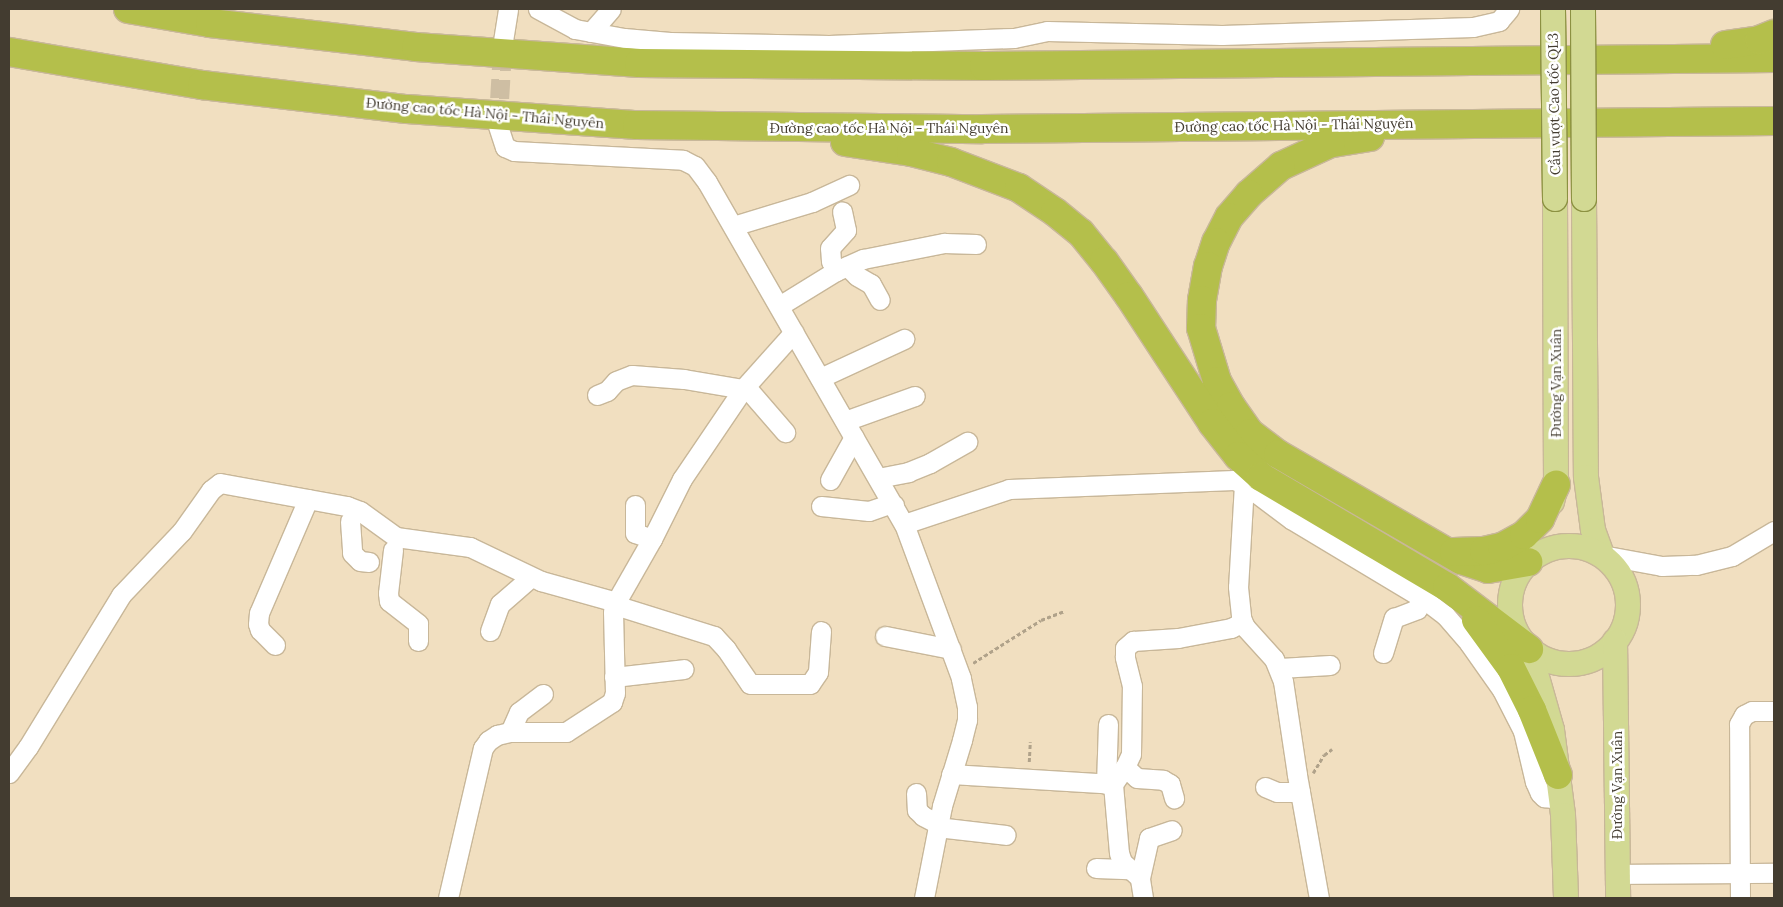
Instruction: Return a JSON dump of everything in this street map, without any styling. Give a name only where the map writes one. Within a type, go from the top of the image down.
[{"type":"highway","points":[[128,9],[210,23],[416,47],[639,63],[1019,66],[1774,58]]},
{"type":"highway","points":[[1019,66],[1109,51],[1714,45],[1732,44],[1774,34]]},
{"type":"highway","name":"Đường cao tốc Hà Nội - Thái Nguyên","points":[[9,52],[202,85],[388,107],[637,126],[982,129],[1402,123],[1598,124],[1774,121]]},
{"type":"highway","points":[[1528,562],[1488,569],[1461,560],[1278,454],[1250,433],[1231,406],[1217,381],[1202,328],[1202,300],[1208,266],[1216,242],[1229,217],[1249,194],[1281,166],[1331,144],[1363,137],[1598,137],[1774,125]]},
{"type":"highway","points":[[637,126],[740,140],[851,142],[911,152],[951,162],[1019,188],[1082,233],[1129,296],[1212,423],[1244,461],[1261,477],[1447,587],[1529,649]]},
{"type":"highway","points":[[1448,552],[1484,551],[1502,547],[1524,536],[1540,519],[1556,485]]},
{"type":"highway","points":[[1447,587],[1484,629],[1510,668],[1532,710],[1559,787]]},
{"type":"main road","name":"Cầu vượt Cao tốc QL3","points":[[1553,9],[1556,199]]},
{"type":"main road","name":"Cầu vượt Cao tốc QL3","points":[[1583,9],[1586,476],[1593,530],[1602,555]]},
{"type":"main road","name":"Đường Vạn Xuân","points":[[1528,562],[1546,529],[1556,485],[1556,199]]},
{"type":"main road","points":[[1529,649],[1545,659],[1563,664],[1582,663],[1600,656],[1615,642],[1625,626],[1628,600],[1626,587],[1617,569],[1602,555],[1584,547],[1564,546],[1545,551],[1528,562],[1516,578],[1511,597],[1511,616],[1518,634],[1529,649],[1552,730],[1559,787],[1566,898]]},
{"type":"main road","name":"Đường Vạn Xuân","points":[[1615,642],[1618,898]]},
{"type":"street","points":[[504,41],[508,9]]},
{"type":"street","points":[[538,9],[562,23],[591,32],[670,42],[829,45],[1014,38],[1047,31],[1222,35],[1473,27],[1499,21],[1509,9]]},
{"type":"street","points":[[591,32],[611,9]]},
{"type":"street","points":[[498,126],[505,147],[514,151],[690,162],[707,182],[894,505],[904,524],[958,668],[967,707],[967,720],[938,825],[924,898]]},
{"type":"street","points":[[733,226],[812,202],[849,185]]},
{"type":"street","points":[[842,211],[846,230],[830,248],[831,261],[871,284],[880,300]]},
{"type":"street","points":[[779,306],[842,269],[863,259],[944,243],[976,244]]},
{"type":"street","points":[[448,898],[483,748],[496,735],[510,732],[566,732],[612,702],[614,693],[613,612],[615,603],[652,539],[682,479],[745,388],[794,332]]},
{"type":"street","points":[[820,378],[904,339]]},
{"type":"street","points":[[597,395],[608,391],[616,380],[632,375],[684,378],[745,388],[785,432]]},
{"type":"street","points":[[830,480],[850,429],[915,396]]},
{"type":"street","points":[[878,478],[908,472],[967,442]]},
{"type":"street","points":[[904,524],[1009,489],[1022,487],[1234,480],[1244,484],[1291,519],[1420,597],[1445,615],[1463,636],[1502,690],[1522,731],[1534,782],[1540,793],[1544,798],[1559,787]]},
{"type":"street","points":[[9,773],[28,746],[116,603],[182,530],[216,485],[220,483],[308,499],[351,515],[360,511],[395,543],[470,547],[531,577],[714,636],[726,649],[750,684],[810,684],[818,672],[821,631]]},
{"type":"street","points":[[1244,484],[1238,588],[1242,622],[1280,668],[1319,898]]},
{"type":"street","points":[[275,645],[260,630],[258,624],[259,613],[308,499]]},
{"type":"street","points":[[821,506],[869,511],[886,505],[894,505]]},
{"type":"street","points":[[635,506],[635,533],[652,539]]},
{"type":"street","points":[[351,515],[352,553],[360,560],[369,562]]},
{"type":"street","points":[[1602,555],[1662,566],[1696,565],[1732,556],[1774,531]]},
{"type":"street","points":[[395,543],[388,593],[389,601],[418,624],[418,641]]},
{"type":"street","points":[[490,631],[500,604],[531,577]]},
{"type":"street","points":[[1383,653],[1394,618],[1417,609],[1420,597]]},
{"type":"street","points":[[1110,784],[1125,767],[1131,754],[1133,735],[1132,686],[1125,656],[1125,648],[1129,643],[1213,632],[1231,628],[1242,622]]},
{"type":"street","points":[[885,636],[951,650]]},
{"type":"street","points":[[1280,668],[1330,665]]},
{"type":"street","points":[[614,677],[684,669]]},
{"type":"street","points":[[510,732],[519,712],[544,694]]},
{"type":"street","points":[[1740,898],[1739,724],[1744,715],[1752,711],[1774,711]]},
{"type":"street","points":[[1108,724],[1110,784],[1119,853],[1122,862],[1134,874],[1143,898]]},
{"type":"street","points":[[1125,767],[1137,778],[1163,780],[1170,784],[1174,798]]},
{"type":"street","points":[[951,774],[1110,784]]},
{"type":"street","points":[[1265,787],[1277,792],[1299,788]]},
{"type":"street","points":[[916,793],[917,810],[938,825],[1006,834]]},
{"type":"street","points":[[1134,874],[1149,838],[1172,830]]},
{"type":"street","points":[[1096,868],[1134,874]]},
{"type":"street","points":[[1618,874],[1774,874]]},
{"type":"path","points":[[958,668],[981,660],[1041,620],[1064,611]]},
{"type":"path","points":[[1028,779],[1030,742]]},
{"type":"path","points":[[1299,788],[1312,775],[1324,755],[1332,749]]},
{"type":"tunnel","points":[[498,126],[503,42]]}]
